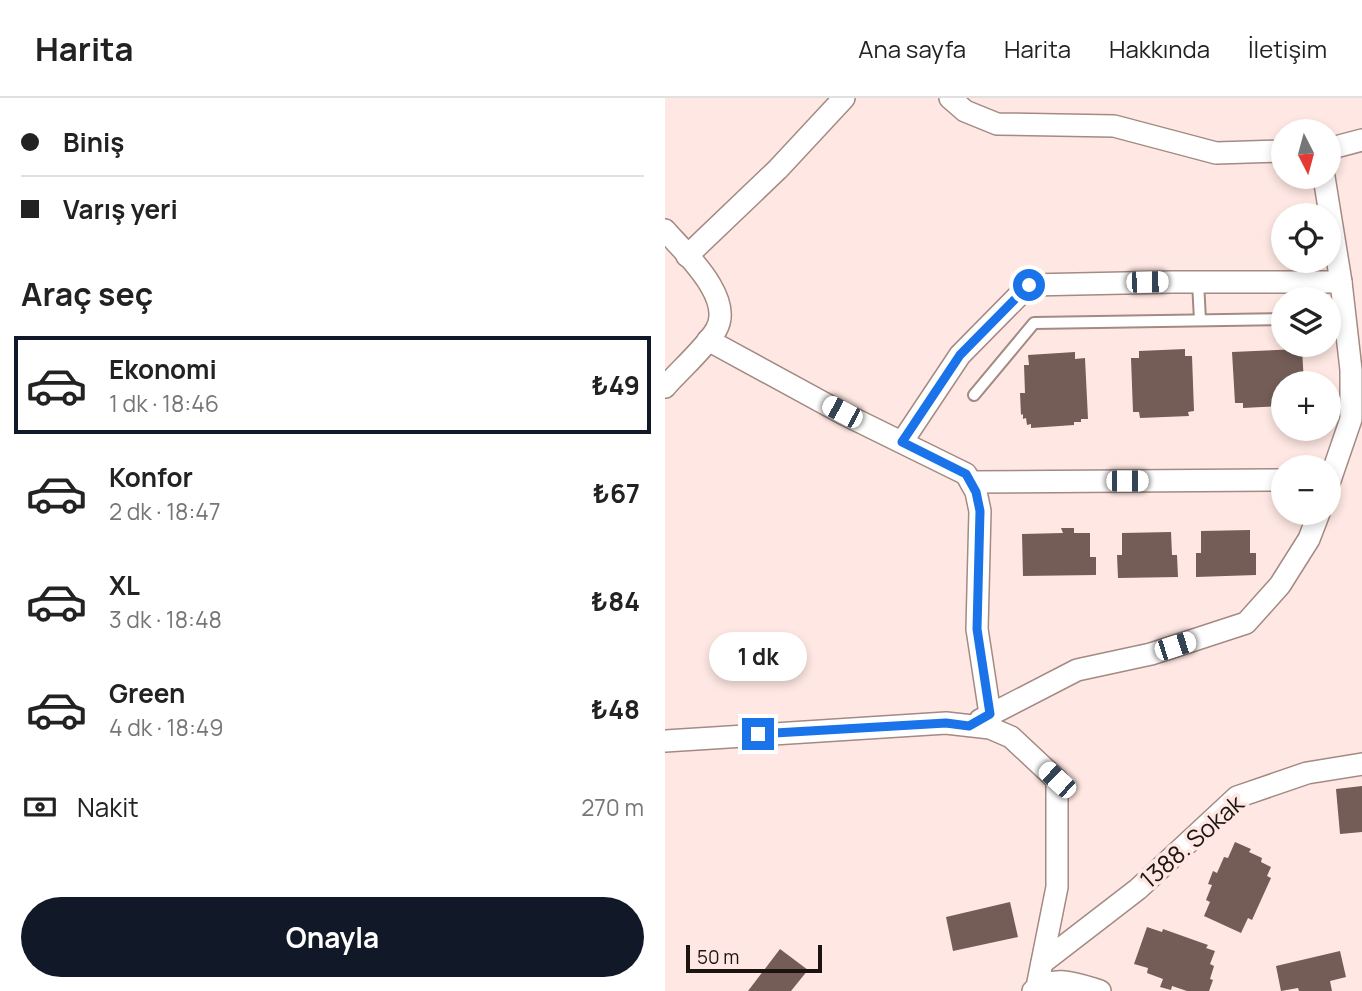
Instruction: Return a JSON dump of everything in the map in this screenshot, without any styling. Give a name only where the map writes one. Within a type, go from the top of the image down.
[{"type":"street","points":[[687,256],[778,169],[844,98]]},
{"type":"street","points":[[950,98],[965,111],[997,124],[1114,126],[1216,153],[1271,151]]},
{"type":"street","points":[[1341,146],[1362,140]]},
{"type":"street","points":[[1326,189],[1341,282],[1351,370],[1351,419],[1338,455]]},
{"type":"street","points":[[665,230],[718,295],[717,328],[665,387]]},
{"type":"street","points":[[902,442],[960,355],[1029,285],[1341,282]]},
{"type":"street","points":[[708,340],[966,474],[976,492],[980,511],[977,629],[990,714]]},
{"type":"street","points":[[971,482],[1271,480]]},
{"type":"street","points":[[969,726],[1077,670],[1151,654],[1245,623],[1280,585],[1309,539],[1314,525]]},
{"type":"street","points":[[665,741],[678,738],[946,723],[990,728],[1011,737],[1057,780],[1057,887],[1035,989]]},
{"type":"street","name":"1388. Sokak","points":[[1042,962],[1138,889],[1237,797],[1307,773],[1362,764]]},
{"type":"street","points":[[1035,989],[1061,980],[1100,991]]},
{"type":"lane","points":[[1198,282],[1200,320]]},
{"type":"lane","points":[[974,395],[1034,323],[1271,319]]},
{"type":"building","points":[[1185,349],[1185,356],[1192,356],[1194,411],[1188,412],[1189,416],[1140,418],[1139,412],[1133,412],[1131,358],[1139,358],[1139,351]]},
{"type":"building","points":[[1271,350],[1271,357],[1302,357],[1303,371],[1271,371],[1271,407],[1243,408],[1243,403],[1235,403],[1232,352]]},
{"type":"building","points":[[1075,352],[1075,359],[1085,358],[1088,419],[1074,422],[1074,425],[1031,428],[1031,424],[1027,425],[1026,418],[1023,419],[1023,414],[1021,415],[1020,393],[1025,393],[1024,365],[1029,365],[1028,355]]},
{"type":"building","points":[[1061,528],[1074,528],[1074,533],[1090,533],[1090,557],[1096,557],[1096,575],[1023,576],[1022,534],[1063,533]]},
{"type":"building","points":[[1250,530],[1250,553],[1256,553],[1256,575],[1196,577],[1196,553],[1201,553],[1201,531]]},
{"type":"building","points":[[1171,532],[1172,555],[1177,555],[1178,577],[1118,578],[1117,555],[1122,555],[1122,533]]},
{"type":"building","points":[[1362,786],[1362,832],[1340,834],[1336,789]]},
{"type":"building","points":[[1235,842],[1251,849],[1249,852],[1262,858],[1261,862],[1271,867],[1267,876],[1271,878],[1252,920],[1248,918],[1241,933],[1204,916],[1210,902],[1206,900],[1212,885],[1208,884],[1213,871],[1217,873]]},
{"type":"building","points":[[1010,902],[1018,937],[953,951],[946,917]]},
{"type":"building","points":[[1147,927],[1162,932],[1163,929],[1208,945],[1206,948],[1215,951],[1210,964],[1214,966],[1209,991],[1160,987],[1163,979],[1147,973],[1148,968],[1134,964]]},
{"type":"building","points":[[780,949],[808,970],[791,991],[748,991]]},
{"type":"building","points":[[1340,951],[1346,977],[1330,981],[1332,991],[1299,991],[1298,988],[1281,991],[1276,966]]},
{"type":"route","points":[[758,734],[946,723],[969,726],[990,714],[977,629],[980,511],[976,492],[966,474],[902,442],[960,355],[1029,285]]}]
